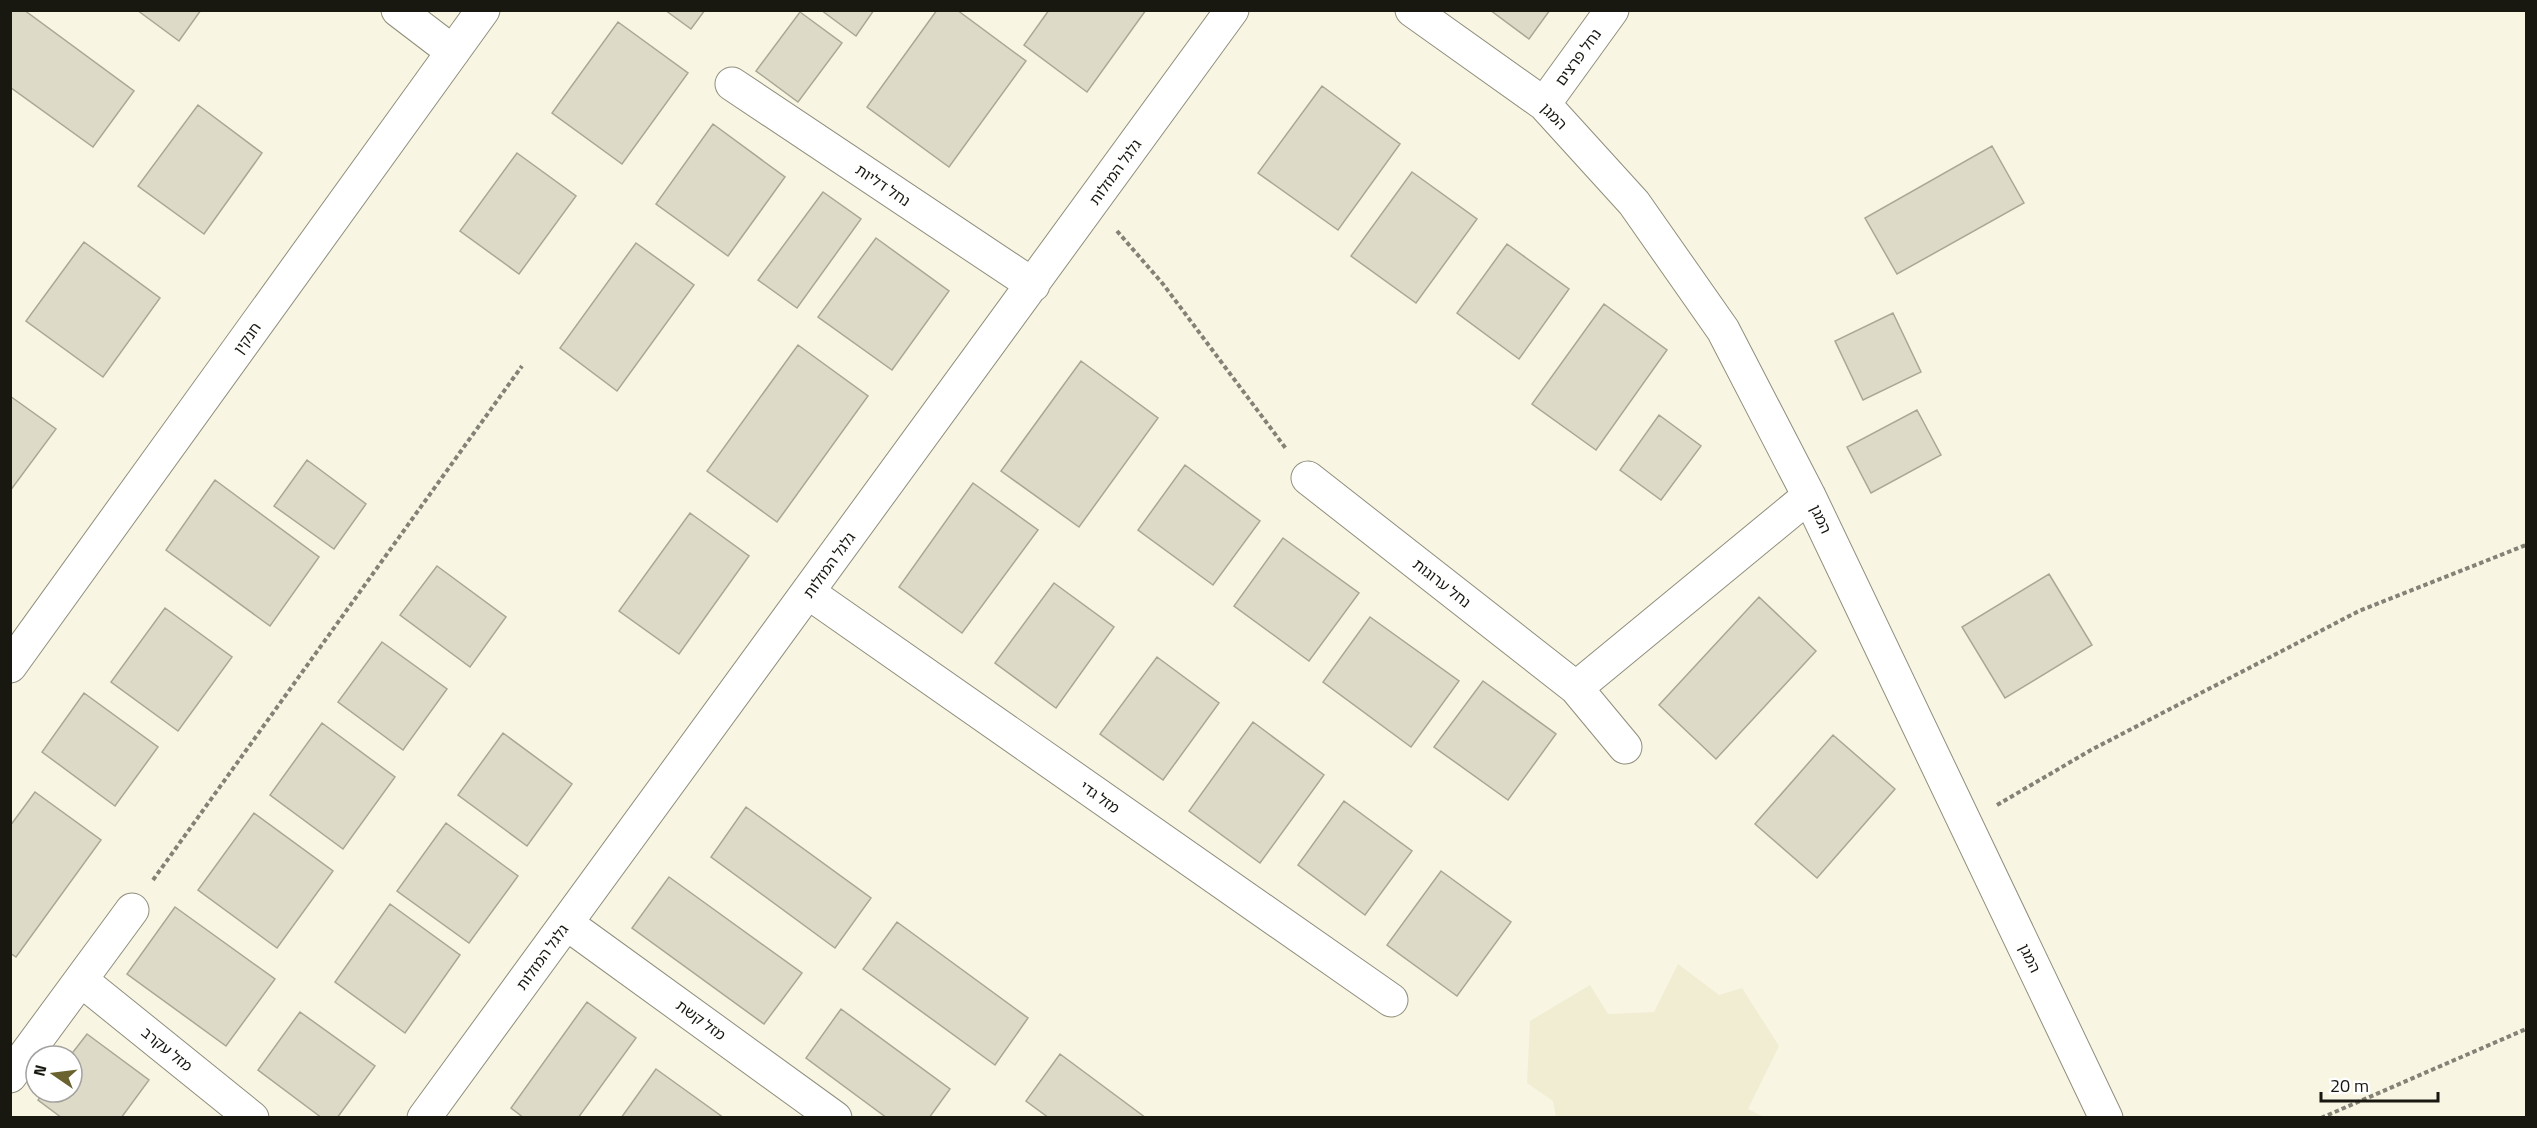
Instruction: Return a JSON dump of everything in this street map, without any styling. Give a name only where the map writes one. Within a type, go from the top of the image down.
[{"type":"street","points":[[398,10],[453,52]]},
{"type":"street","name":"חנקין","points":[[10,666],[483,10]]},
{"type":"street","name":"גלגל המזלות","points":[[424,1118],[1034,285],[1232,10]]},
{"type":"street","name":"המגן","points":[[1412,10],[1544,104],[1634,203],[1717,322],[1809,496],[2106,1118]]},
{"type":"street","name":"נחל פרצים","points":[[1544,104],[1612,10]]},
{"type":"street","name":"נחל דליות","points":[[732,84],[1034,285]]},
{"type":"street","name":"נחל ערוגות","points":[[1308,478],[1576,688],[1625,747]]},
{"type":"street","points":[[1576,688],[1809,496]]},
{"type":"street","name":"מזל גדי","points":[[809,593],[1391,1000]]},
{"type":"street","points":[[10,1076],[132,910]]},
{"type":"street","name":"מזל קשת","points":[[566,923],[835,1118]]},
{"type":"street","name":"מזל עקרב","points":[[81,980],[252,1118]]},
{"type":"path","points":[[1093,204],[1163,284],[1308,478]]},
{"type":"path","points":[[132,910],[522,366]]},
{"type":"path","points":[[1965,823],[2091,750],[2359,611],[2526,545]]},
{"type":"path","points":[[2321,1118],[2526,1029]]},
{"type":"shaded area","points":[[1678,964],[1719,995],[1742,988],[1779,1046],[1748,1109],[1764,1117],[1556,1117],[1553,1101],[1527,1083],[1530,1021],[1590,985],[1608,1014],[1654,1012]]},
{"type":"building","points":[[10,10],[24,10],[134,91],[93,147],[10,87]]},
{"type":"building","points":[[137,10],[201,10],[179,41]]},
{"type":"building","points":[[665,10],[705,10],[691,29]]},
{"type":"building","points":[[821,10],[874,10],[856,36]]},
{"type":"building","points":[[937,10],[957,10],[1026,61],[949,167],[867,107]]},
{"type":"building","points":[[1049,10],[1146,10],[1087,92],[1024,45]]},
{"type":"building","points":[[1490,10],[1550,10],[1529,39]]},
{"type":"building","points":[[800,12],[842,43],[798,102],[756,71]]},
{"type":"building","points":[[618,22],[688,73],[622,164],[552,113]]},
{"type":"building","points":[[1322,86],[1400,144],[1338,230],[1258,173]]},
{"type":"building","points":[[198,105],[262,153],[204,234],[138,186]]},
{"type":"building","points":[[713,124],[785,177],[728,256],[656,204]]},
{"type":"building","points":[[1992,146],[2024,203],[1897,274],[1865,218]]},
{"type":"building","points":[[517,153],[576,196],[519,274],[460,231]]},
{"type":"building","points":[[1412,172],[1477,219],[1416,303],[1351,256]]},
{"type":"building","points":[[823,192],[861,219],[797,308],[758,280]]},
{"type":"building","points":[[876,238],[949,291],[892,370],[818,317]]},
{"type":"building","points":[[84,242],[160,298],[103,377],[26,321]]},
{"type":"building","points":[[636,243],[694,285],[617,391],[560,348]]},
{"type":"building","points":[[1507,244],[1569,289],[1519,359],[1457,313]]},
{"type":"building","points":[[1604,304],[1667,350],[1596,450],[1532,404]]},
{"type":"building","points":[[1893,313],[1921,372],[1863,400],[1835,341]]},
{"type":"building","points":[[798,345],[868,396],[777,522],[707,471]]},
{"type":"building","points":[[1081,361],[1158,418],[1079,527],[1001,471]]},
{"type":"building","points":[[10,396],[56,429],[10,491]]},
{"type":"building","points":[[1917,410],[1941,455],[1871,493],[1847,447]]},
{"type":"building","points":[[1659,415],[1701,446],[1661,500],[1620,470]]},
{"type":"building","points":[[307,460],[366,504],[334,549],[274,506]]},
{"type":"building","points":[[1185,465],[1260,521],[1213,585],[1138,530]]},
{"type":"building","points":[[215,480],[319,557],[270,626],[166,550]]},
{"type":"building","points":[[973,483],[1038,530],[962,633],[899,587]]},
{"type":"building","points":[[690,513],[749,556],[679,654],[619,611]]},
{"type":"building","points":[[1283,538],[1359,593],[1309,661],[1234,606]]},
{"type":"building","points":[[437,566],[506,617],[470,667],[400,615]]},
{"type":"building","points":[[2049,574],[2092,645],[2005,698],[1962,627]]},
{"type":"building","points":[[1054,583],[1114,627],[1056,708],[995,663]]},
{"type":"building","points":[[1759,597],[1816,651],[1716,759],[1659,705]]},
{"type":"building","points":[[165,608],[232,657],[178,731],[111,682]]},
{"type":"building","points":[[1370,617],[1459,681],[1411,747],[1323,682]]},
{"type":"building","points":[[382,642],[447,689],[403,750],[338,702]]},
{"type":"building","points":[[1157,657],[1219,703],[1163,780],[1100,734]]},
{"type":"building","points":[[1483,681],[1556,734],[1508,800],[1434,747]]},
{"type":"building","points":[[84,693],[158,747],[115,806],[42,752]]},
{"type":"building","points":[[1253,722],[1324,775],[1260,863],[1189,811]]},
{"type":"building","points":[[322,723],[395,777],[343,849],[270,795]]},
{"type":"building","points":[[503,733],[572,784],[527,846],[458,795]]},
{"type":"building","points":[[1833,735],[1895,789],[1817,878],[1755,824]]},
{"type":"building","points":[[35,792],[101,840],[16,957],[10,953],[10,826]]},
{"type":"building","points":[[1344,801],[1412,851],[1365,915],[1298,865]]},
{"type":"building","points":[[746,807],[871,898],[835,948],[711,857]]},
{"type":"building","points":[[254,813],[333,871],[277,948],[198,890]]},
{"type":"building","points":[[446,823],[518,876],[469,943],[397,891]]},
{"type":"building","points":[[1441,871],[1511,922],[1457,996],[1387,945]]},
{"type":"building","points":[[669,877],[802,973],[764,1024],[632,928]]},
{"type":"building","points":[[390,904],[460,955],[405,1033],[335,982]]},
{"type":"building","points":[[175,907],[275,979],[226,1046],[127,974]]},
{"type":"building","points":[[897,922],[1028,1018],[995,1065],[863,969]]},
{"type":"building","points":[[587,1002],[636,1038],[578,1118],[524,1118],[511,1108]]},
{"type":"building","points":[[841,1009],[950,1089],[929,1118],[887,1118],[806,1058]]},
{"type":"building","points":[[300,1012],[375,1066],[337,1118],[322,1118],[258,1070]]},
{"type":"building","points":[[87,1034],[149,1080],[121,1118],[62,1118],[43,1104],[84,1104],[84,1044],[79,1044]]},
{"type":"building","points":[[1060,1054],[1146,1118],[1049,1118],[1026,1101]]},
{"type":"building","points":[[656,1069],[724,1118],[621,1118]]}]
